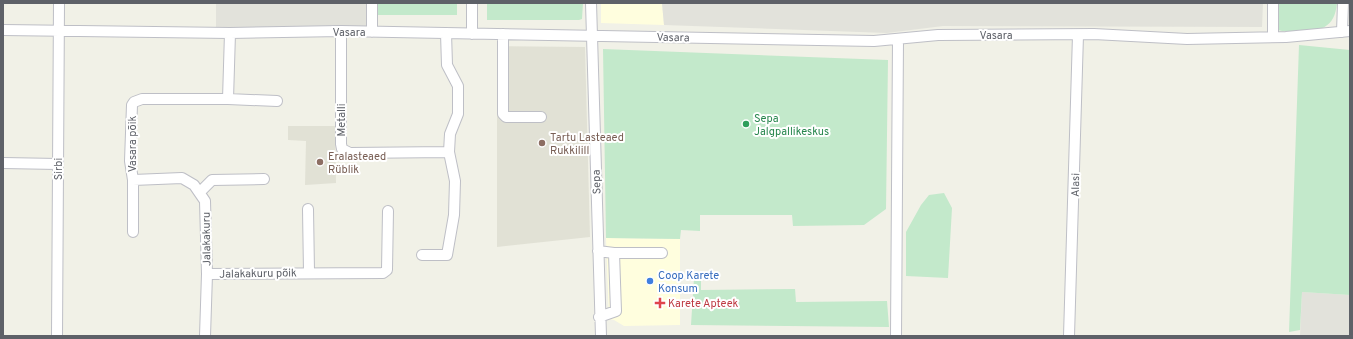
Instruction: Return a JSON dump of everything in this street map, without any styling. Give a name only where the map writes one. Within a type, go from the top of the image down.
[{"type":"street","name":"Sirbi","points":[[57,336],[59,3]]},
{"type":"street","points":[[372,3],[372,32]]},
{"type":"street","points":[[472,3],[472,34]]},
{"type":"street","name":"Sepa","points":[[592,3],[599,317],[601,336]]},
{"type":"street","points":[[1272,38],[1273,3]]},
{"type":"street","points":[[1343,3],[1346,32]]},
{"type":"street","name":"Vasara","points":[[3,30],[230,33],[341,31],[898,40],[938,35],[1078,35],[1187,39],[1272,38],[1346,32]]},
{"type":"street","name":"Metalli","points":[[341,31],[342,149],[350,153],[449,152]]},
{"type":"street","points":[[228,99],[230,33]]},
{"type":"street","points":[[422,255],[447,255],[454,215],[455,181],[449,152],[450,134],[458,114],[458,86],[447,65],[446,33]]},
{"type":"street","points":[[503,34],[502,114],[506,117],[541,117]]},
{"type":"street","name":"Alasi","points":[[1069,336],[1078,35]]},
{"type":"street","points":[[896,336],[898,40]]},
{"type":"street","name":"Vasara põik","points":[[133,232],[133,180],[130,161],[132,111],[134,102],[142,99],[228,99],[277,101]]},
{"type":"street","points":[[3,164],[58,164]]},
{"type":"street","points":[[133,180],[182,178],[194,185],[200,192],[212,180],[264,179]]},
{"type":"street","name":"Jalakakuru","points":[[200,192],[205,201],[206,219],[207,274],[205,336]]},
{"type":"street","name":"Jalakakuru põik","points":[[308,209],[309,272]]},
{"type":"street","name":"Jalakakuru põik","points":[[207,274],[309,272],[383,273],[387,270],[388,211]]},
{"type":"street","points":[[598,251],[614,253],[662,253]]},
{"type":"street","points":[[599,317],[616,311],[614,253]]},
{"type":"shaded area","points":[[216,3],[372,3],[372,32],[216,32]]},
{"type":"shaded area","points":[[377,3],[457,3],[457,15],[377,15]]},
{"type":"shaded area","points":[[487,3],[583,3],[582,19],[487,20]]},
{"type":"shaded area","points":[[601,3],[662,3],[664,25],[601,23]]},
{"type":"shaded area","points":[[662,3],[1263,3],[1262,27],[943,26],[887,33],[664,25]]},
{"type":"shaded area","points":[[1276,3],[1337,3],[1335,14],[1331,22],[1325,27],[1310,31],[1282,31],[1278,30]]},
{"type":"shaded area","points":[[1299,45],[1350,50],[1350,295],[1302,292],[1300,330],[1289,332]]},
{"type":"shaded area","name":"Tartu Lasteaed Rukkilill","points":[[497,46],[585,47],[590,237],[497,247]]},
{"type":"shaded area","name":"Sepa Jalgpallikeskus","points":[[603,49],[888,60],[886,209],[864,225],[793,226],[792,215],[700,215],[700,231],[681,230],[680,239],[606,238]]},
{"type":"shaded area","name":"Eralasteaed Rüblik","points":[[288,126],[335,126],[336,183],[305,185],[306,141],[288,140]]},
{"type":"shaded area","points":[[944,193],[952,208],[948,278],[906,276],[906,232],[921,205],[929,195]]},
{"type":"shaded area","points":[[606,238],[680,239],[680,325],[624,326],[614,320],[609,319]]},
{"type":"shaded area","points":[[701,276],[701,290],[795,289],[796,302],[887,301],[889,327],[691,325],[694,278]]},
{"type":"shaded area","points":[[1302,292],[1350,295],[1350,336],[1300,336]]},
{"type":"place","name":"Sepa Jalgpallikeskus","points":[[746,124]]},
{"type":"place","name":"Tartu Lasteaed Rukkilill","points":[[542,143]]},
{"type":"place","name":"Eralasteaed Rüblik","points":[[320,162]]},
{"type":"place","name":"Coop Karete Konsum","points":[[650,281]]},
{"type":"place","name":"Karete Apteek","points":[[660,303]]}]
